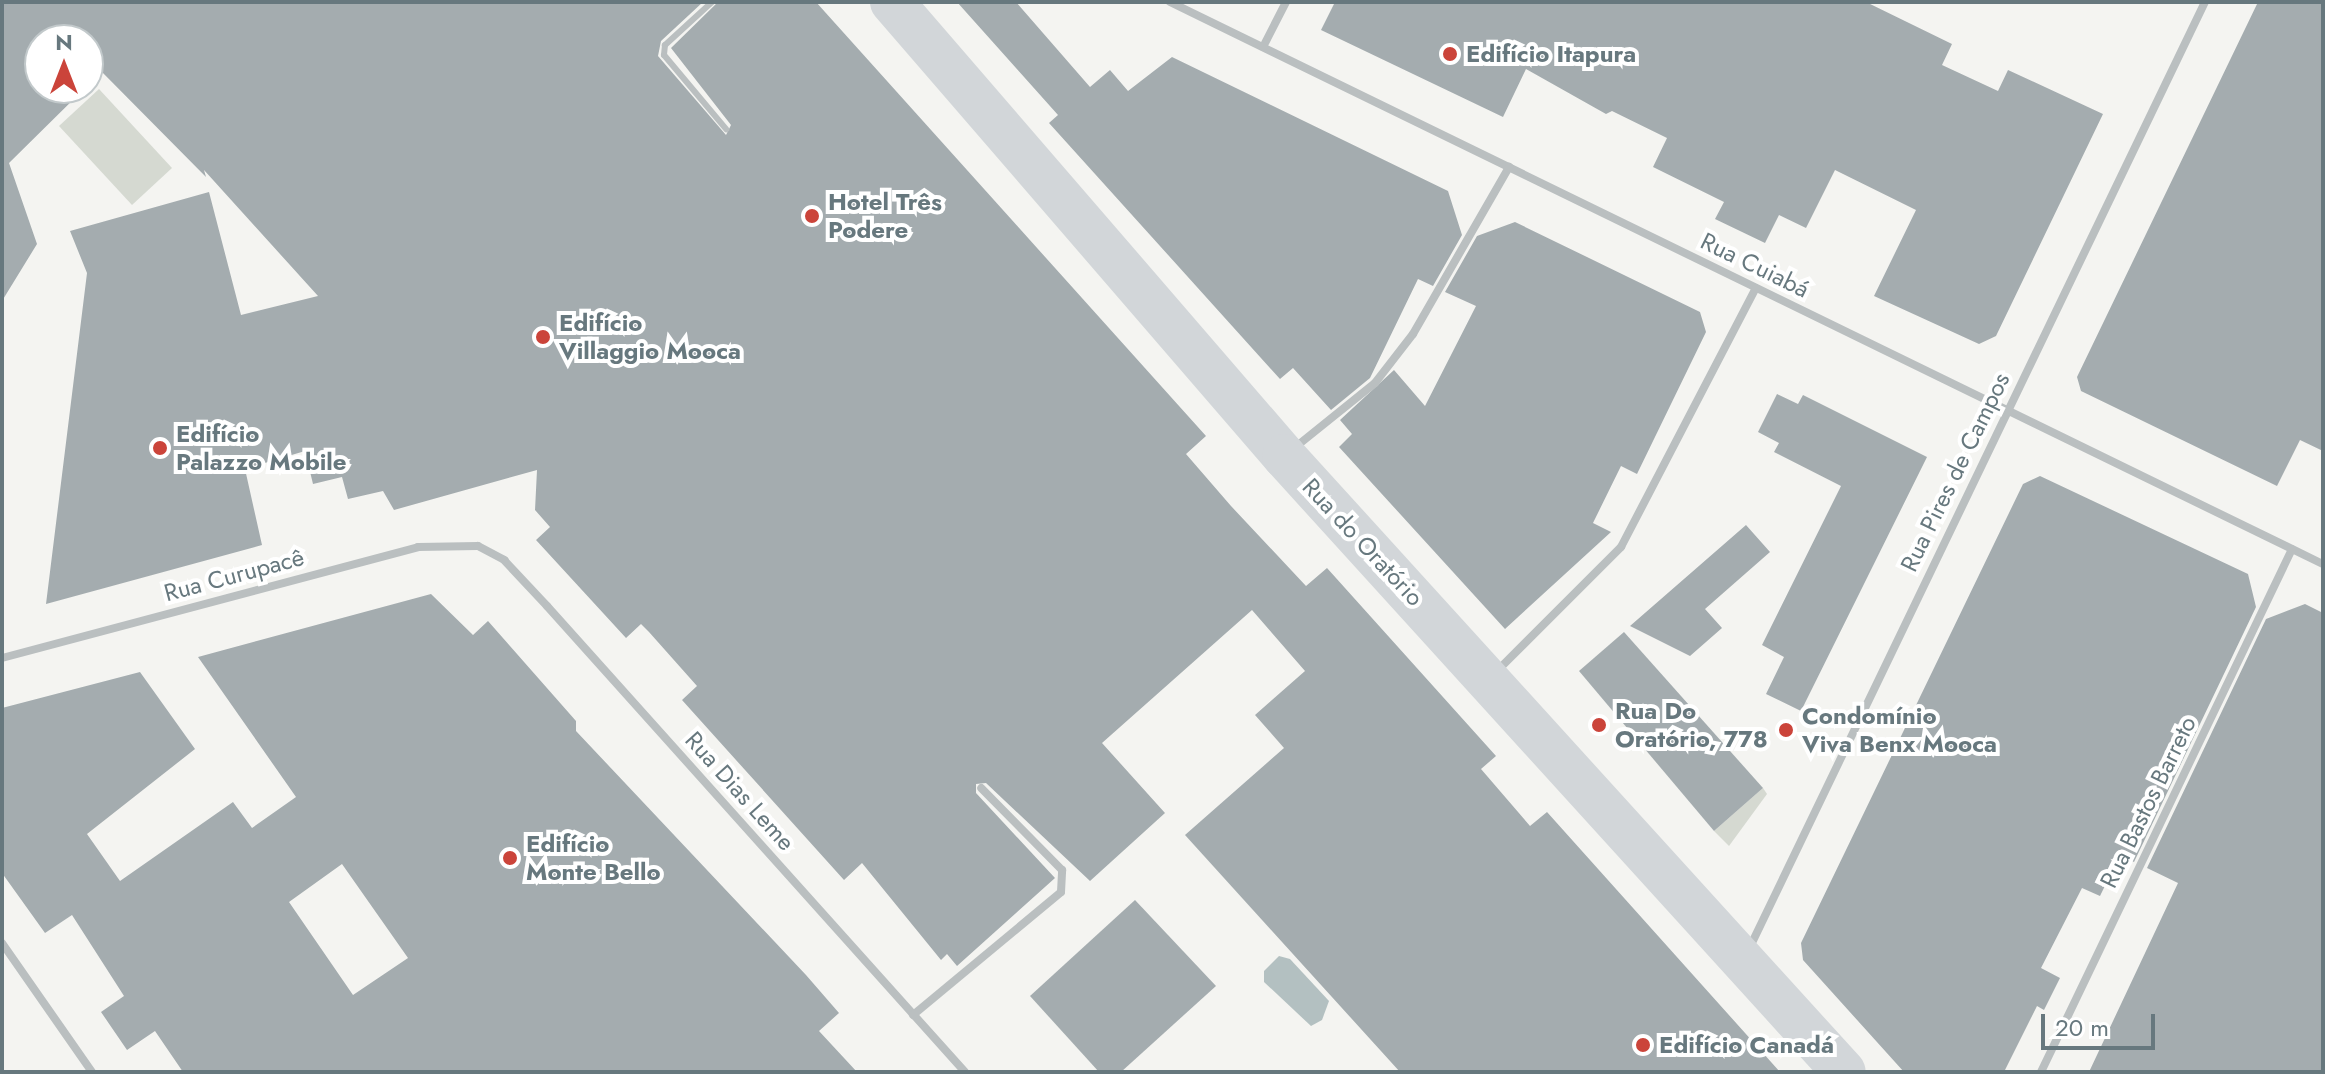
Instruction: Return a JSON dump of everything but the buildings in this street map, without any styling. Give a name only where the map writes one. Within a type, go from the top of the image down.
[{"type":"street","name":"Rua do Oratório","points":[[892,2],[1284,456],[1490,678],[1844,1072]]},
{"type":"street","name":"Rua Cuiabá","points":[[1170,2],[2323,564]]},
{"type":"street","points":[[1263,47],[1286,2]]},
{"type":"street","name":"Rua Pires de Campos","points":[[1744,961],[2205,2]]},
{"type":"street","points":[[1284,456],[1375,383],[1413,334],[1509,167]]},
{"type":"street","points":[[1490,678],[1621,547],[1756,288]]},
{"type":"street","name":"Rua Curupacê","points":[[2,658],[418,547],[478,546]]},
{"type":"street","name":"Rua Dias Leme","points":[[478,546],[504,560],[547,606],[965,1072]]},
{"type":"street","name":"Rua Bastos Barreto","points":[[2041,1072],[2292,549]]},
{"type":"street","points":[[913,1015],[1061,892],[1062,870],[981,788]]},
{"type":"street","points":[[2,943],[92,1072]]},
{"type":"lane","points":[[712,2],[665,45],[664,55],[726,129]]},
{"type":"shaded area","points":[[104,94],[172,168],[132,205],[59,126],[83,104],[104,104]]},
{"type":"shaded area","points":[[1763,788],[1767,794],[1729,846],[1714,831]]},
{"type":"shaded area","points":[[1279,956],[1290,959],[1329,1001],[1322,1020],[1311,1026],[1264,982],[1264,971]]},
{"type":"place","name":"Edifício Itapura","points":[[1450,54]]},
{"type":"place","name":"Hotel Três Podere","points":[[812,216]]},
{"type":"place","name":"Edifício Villaggio Mooca","points":[[543,337]]},
{"type":"place","name":"Edifício Palazzo Mobile","points":[[160,448]]},
{"type":"place","name":"Rua Do Oratório, 778","points":[[1599,725]]},
{"type":"place","name":"Condomínio Viva Benx Mooca","points":[[1786,730]]},
{"type":"place","name":"Edifício Monte Bello","points":[[510,858]]},
{"type":"place","name":"Edifício Canadá","points":[[1643,1045]]}]
